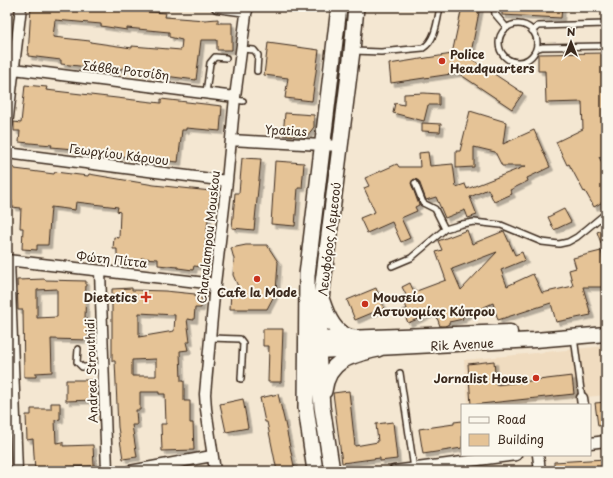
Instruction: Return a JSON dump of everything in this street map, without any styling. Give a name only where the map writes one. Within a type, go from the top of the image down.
[{"type":"main road","name":"Λεωφόρος Λεμεσού","points":[[315,471],[306,408],[307,275],[339,7]]},
{"type":"main road","name":"Λεωφόρος Λεμεσού","points":[[332,471],[322,407],[318,345],[321,298],[352,51],[356,7]]},
{"type":"main road","points":[[321,298],[328,315],[340,332],[347,336],[357,338]]},
{"type":"main road","name":"Rik Avenue","points":[[318,345],[357,338],[534,331],[606,326]]},
{"type":"main road","name":"Rik Avenue","points":[[318,345],[378,349],[606,334]]},
{"type":"main road","points":[[322,407],[325,384],[332,369],[349,357],[378,349]]},
{"type":"street","points":[[7,125],[21,7]]},
{"type":"street","points":[[217,7],[247,9]]},
{"type":"street","name":"Charalampou Mouskou","points":[[215,471],[205,394],[215,284],[228,181],[231,140],[238,99],[247,9]]},
{"type":"street","name":"Σάββα Ροτσίδη","points":[[14,68],[206,93],[238,99]]},
{"type":"street","name":"Ypatias","points":[[231,140],[263,138],[340,146]]},
{"type":"street","name":"Γεωργίου Κάρυου","points":[[7,154],[228,181]]},
{"type":"street","points":[[8,260],[10,354],[17,471]]},
{"type":"street","name":"Φώτη Πίττα","points":[[8,260],[215,284]]},
{"type":"street","name":"Andrea Strouthidi","points":[[100,271],[107,471]]},
{"type":"street","points":[[591,444],[606,441]]},
{"type":"street","points":[[130,471],[212,456]]},
{"type":"street","points":[[394,471],[448,468],[511,456]]},
{"type":"street","points":[[538,456],[540,471]]},
{"type":"lane","points":[[352,51],[381,52],[423,48],[432,40],[440,7]]},
{"type":"lane","points":[[494,7],[495,14],[507,28]]},
{"type":"lane","points":[[516,24],[524,26],[532,31],[537,43],[536,49],[531,57],[521,62],[515,62],[508,60],[503,56],[498,44],[502,32],[507,28],[516,24]]},
{"type":"lane","points":[[532,31],[538,26],[606,24]]},
{"type":"lane","points":[[536,49],[542,47],[606,46]]},
{"type":"lane","points":[[242,49],[254,50],[258,55],[257,71]]},
{"type":"lane","points":[[206,93],[210,63],[215,57],[226,58]]},
{"type":"lane","points":[[416,183],[423,203],[435,209],[445,229]]},
{"type":"lane","points":[[392,266],[411,258],[445,229],[462,224],[474,222],[501,225],[542,242],[559,244],[577,238],[606,213]]},
{"type":"lane","points":[[574,337],[582,401]]},
{"type":"lane","points":[[210,338],[240,339],[243,343],[241,379]]},
{"type":"lane","points":[[78,348],[77,362],[82,367],[104,367]]},
{"type":"lane","points":[[400,373],[414,469]]},
{"type":"shaded area","name":"Jornalist House","points":[[606,346],[606,395],[517,404],[468,404],[464,360]]},
{"type":"building","points":[[31,7],[114,7],[136,11],[166,13],[165,17],[205,20],[218,19],[218,23],[232,23],[232,50],[217,50],[217,40],[201,40],[196,80],[165,76],[166,74],[138,72],[139,68],[123,67],[123,69],[88,65],[88,67],[61,64],[61,60],[28,56]],"holes":[[[55,20],[101,24],[101,26],[127,30],[127,28],[169,32],[169,37],[182,40],[181,50],[132,46],[132,48],[53,37]]]},
{"type":"building","name":"Police Headquarters","points":[[462,7],[480,7],[470,58],[523,93],[512,109],[458,73],[391,83],[389,64],[452,54]]},
{"type":"building","points":[[502,7],[562,7],[561,18],[502,15]]},
{"type":"building","points":[[268,43],[319,50],[312,101],[285,98],[288,78],[264,75]]},
{"type":"building","points":[[606,53],[606,157],[599,157],[606,170],[606,200],[594,207],[569,164],[567,165],[556,142],[583,129],[582,102],[546,103],[545,71],[538,71],[538,54]]},
{"type":"building","points":[[25,85],[47,87],[46,90],[161,103],[161,99],[222,106],[220,131],[186,128],[186,130],[182,130],[178,162],[84,152],[85,150],[19,142],[20,131],[14,131],[14,122],[21,123]]},
{"type":"building","points":[[404,94],[439,94],[439,105],[428,105],[424,121],[393,113],[395,103],[404,105]]},
{"type":"building","points":[[470,111],[506,122],[503,144],[534,130],[550,167],[527,178],[528,181],[510,190],[512,194],[494,202],[488,189],[470,197],[477,215],[468,218],[465,210],[445,218],[436,197],[426,200],[419,181],[414,179],[411,183],[419,205],[415,207],[417,211],[401,218],[410,238],[401,242],[392,222],[367,233],[360,218],[375,212],[364,188],[369,186],[365,178],[397,164],[399,167],[420,167],[419,153],[428,152],[430,166],[453,164],[456,187],[465,184],[467,189],[526,166],[502,166],[495,152],[474,147],[474,167],[456,168],[456,151],[460,151]]},
{"type":"building","points":[[285,113],[314,115],[314,127],[307,136],[283,135]]},
{"type":"building","points":[[422,123],[441,124],[440,132],[422,131]]},
{"type":"building","points":[[242,158],[261,159],[254,230],[232,228],[235,193],[239,193]]},
{"type":"building","points":[[275,161],[304,163],[302,188],[298,188],[295,226],[271,224]]},
{"type":"building","points":[[7,167],[54,174],[55,172],[88,176],[89,174],[154,185],[211,191],[203,267],[194,266],[193,270],[158,265],[158,259],[141,258],[141,261],[117,260],[117,249],[113,249],[114,237],[119,238],[120,212],[117,211],[118,207],[76,202],[75,210],[51,207],[48,245],[37,245],[37,250],[22,249],[23,228],[20,228],[21,208],[12,207],[12,201],[7,201]]},
{"type":"building","points":[[564,209],[571,222],[554,230],[548,217]]},
{"type":"building","points":[[606,229],[606,254],[605,254],[597,232]]},
{"type":"building","points":[[467,230],[472,244],[504,231],[515,255],[522,252],[525,260],[501,270],[507,286],[533,274],[542,293],[573,286],[569,270],[576,268],[573,258],[601,251],[606,267],[606,287],[583,287],[591,315],[556,322],[551,303],[498,320],[493,303],[462,317],[463,319],[449,322],[449,324],[445,326],[440,326],[435,312],[408,323],[403,310],[407,309],[402,296],[406,295],[402,287],[410,283],[414,292],[446,280],[436,252],[442,250],[438,241]],"holes":[[[497,252],[461,290],[452,269]]]},
{"type":"building","points":[[246,245],[267,245],[278,262],[276,292],[267,309],[230,309],[231,291],[240,291],[233,275],[234,259],[231,248]]},
{"type":"building","points":[[45,279],[86,281],[85,319],[88,319],[88,340],[51,339],[52,372],[36,373],[36,377],[24,377],[23,310],[18,310],[17,280]],"holes":[[[57,289],[57,317],[37,318],[37,290]]]},
{"type":"building","points":[[132,288],[132,290],[195,294],[195,297],[202,298],[201,308],[195,308],[194,320],[187,319],[190,342],[186,342],[188,350],[180,351],[181,381],[184,381],[184,401],[190,401],[190,423],[193,423],[194,450],[162,451],[161,424],[166,424],[165,394],[159,394],[159,392],[140,392],[140,410],[136,410],[137,425],[132,425],[137,457],[123,459],[118,427],[115,361],[112,361],[112,289]],"holes":[[[139,313],[175,315],[174,331],[139,337]],[[156,359],[156,376],[132,376],[132,360]]]},
{"type":"building","name":"Μουσείο Αστυνομίας Κύπρου","points":[[376,288],[384,308],[355,320],[347,300]]},
{"type":"building","points":[[263,329],[283,329],[281,382],[268,382],[269,346],[263,346]]},
{"type":"building","points":[[494,361],[496,385],[572,376],[574,394],[471,404],[468,364]]},
{"type":"building","points":[[66,380],[93,380],[94,400],[66,401]]},
{"type":"building","points":[[349,391],[355,446],[378,442],[376,424],[393,422],[397,459],[380,461],[380,458],[342,463],[333,393]]},
{"type":"building","points":[[278,394],[295,471],[277,471],[267,422],[265,422],[260,398]]},
{"type":"building","points":[[243,399],[248,428],[226,432],[220,404]]},
{"type":"building","points":[[606,402],[606,425],[598,426],[595,403]]},
{"type":"building","points":[[51,403],[60,403],[60,419],[55,420],[56,443],[63,442],[63,446],[93,445],[94,466],[65,467],[65,469],[51,471],[35,471],[33,439],[27,440],[26,415],[31,415],[31,409],[51,409]]},
{"type":"building","points":[[461,421],[461,448],[423,454],[419,429],[454,424],[454,422]]},
{"type":"building","points":[[606,459],[606,471],[594,471],[593,468],[574,470],[575,471],[554,471],[554,462]]},
{"type":"place","name":"Police Headquarters","points":[[442,61]]},
{"type":"place","name":"Cafe la Mode","points":[[257,279]]},
{"type":"place","name":"Dietetics","points":[[146,297]]},
{"type":"place","name":"Μουσείο Αστυνομίας Κύπρου","points":[[365,304]]},
{"type":"place","name":"Jornalist House","points":[[536,378]]}]
